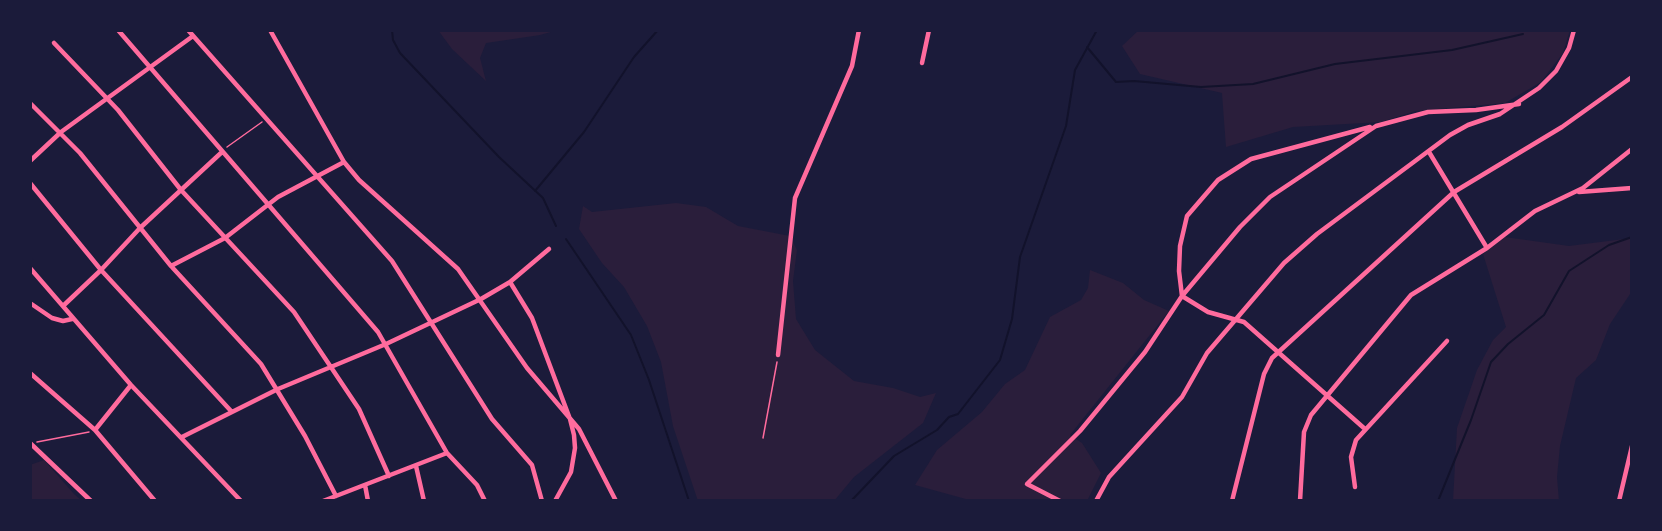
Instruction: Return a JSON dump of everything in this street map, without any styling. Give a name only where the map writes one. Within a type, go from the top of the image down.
[{"type":"street","points":[[118,30],[151,65],[386,344],[447,453],[477,485],[485,501]]},
{"type":"street","points":[[188,30],[392,261],[492,419],[532,465],[542,501]]},
{"type":"street","points":[[270,30],[344,162],[359,180],[447,258],[481,299],[527,368],[585,439],[616,501]]},
{"type":"street","points":[[778,355],[795,198],[852,66],[859,30]]},
{"type":"street","points":[[922,63],[929,30]]},
{"type":"street","points":[[1096,501],[1109,477],[1188,390],[1207,352],[1268,279],[1299,249],[1429,152],[1468,126],[1519,104],[1556,71],[1569,48],[1574,30]]},
{"type":"street","points":[[30,161],[61,132],[193,36]]},
{"type":"street","points":[[54,43],[107,98],[181,190],[282,297],[332,365],[367,424],[389,476]]},
{"type":"street","points":[[1232,501],[1264,374],[1278,352],[1454,192],[1562,127],[1632,77]]},
{"type":"street","points":[[30,103],[61,132],[171,266],[254,355],[278,389],[336,496]]},
{"type":"street","points":[[1182,296],[1179,271],[1183,227],[1196,203],[1218,180],[1251,159],[1428,112],[1476,110],[1519,104]]},
{"type":"street","points":[[1060,501],[1027,484],[1080,431],[1134,366],[1182,296],[1240,227],[1270,196],[1376,126]]},
{"type":"street","points":[[1300,501],[1304,432],[1311,415],[1325,394],[1366,352],[1411,295],[1487,248],[1535,211],[1577,192],[1632,149]]},
{"type":"street","points":[[63,306],[140,228],[222,152]]},
{"type":"street","points":[[1429,152],[1487,248]]},
{"type":"street","points":[[171,266],[225,238],[267,205],[344,162]]},
{"type":"street","points":[[30,183],[101,270],[231,411]]},
{"type":"street","points":[[1577,192],[1632,188]]},
{"type":"street","points":[[182,437],[278,389],[386,344],[481,299],[510,282],[549,249]]},
{"type":"street","points":[[30,268],[131,386],[241,501]]},
{"type":"street","points":[[510,282],[532,318],[570,418],[574,460],[566,484],[555,501]]},
{"type":"street","points":[[1182,296],[1208,312],[1244,322],[1365,429]]},
{"type":"street","points":[[30,303],[57,320],[72,319]]},
{"type":"street","points":[[1355,487],[1351,457],[1356,440],[1447,340]]},
{"type":"street","points":[[30,373],[95,430],[155,501]]},
{"type":"street","points":[[95,430],[131,386]]},
{"type":"street","points":[[30,443],[91,501]]},
{"type":"street","points":[[1619,501],[1632,446]]},
{"type":"street","points":[[323,501],[447,453]]},
{"type":"street","points":[[416,466],[424,501]]},
{"type":"street","points":[[365,485],[368,501]]},
{"type":"path","points":[[222,152],[242,134],[267,119]]},
{"type":"path","points":[[763,438],[778,355]]},
{"type":"path","points":[[30,443],[95,430]]},
{"type":"shaded area","points":[[438,30],[558,30],[486,43],[480,58],[486,81],[452,49]]},
{"type":"shaded area","points":[[1139,30],[1570,30],[1563,53],[1541,82],[1505,103],[1416,111],[1381,122],[1293,127],[1226,147],[1222,93],[1140,74],[1122,46]]},
{"type":"shaded area","points":[[676,203],[706,207],[738,226],[790,236],[797,250],[793,281],[796,319],[815,350],[854,381],[893,388],[920,397],[936,393],[923,423],[854,477],[834,501],[698,501],[673,426],[661,362],[647,326],[624,287],[602,263],[579,229],[583,206],[592,212]]},
{"type":"shaded area","points":[[1505,237],[1569,246],[1632,238],[1632,291],[1610,324],[1596,360],[1576,378],[1560,446],[1557,477],[1559,501],[1453,501],[1457,428],[1477,370],[1493,340],[1506,327],[1483,254]]},
{"type":"shaded area","points":[[1090,270],[1123,283],[1144,300],[1169,311],[1070,435],[1082,443],[1101,473],[1087,501],[973,501],[915,485],[937,450],[982,412],[1005,384],[1025,370],[1050,317],[1081,300],[1088,288]]},
{"type":"shaded area","points":[[44,460],[82,501],[30,501],[30,465]]},
{"type":"waterway","points":[[392,30],[393,40],[400,53],[499,157],[543,198],[556,226]]},
{"type":"waterway","points":[[535,191],[584,132],[634,57],[658,30]]},
{"type":"waterway","points":[[851,501],[894,456],[937,430],[949,417],[958,414],[1000,360],[1012,319],[1020,257],[1066,126],[1075,70],[1097,30]]},
{"type":"waterway","points":[[1087,47],[1116,82],[1134,81],[1201,87],[1253,84],[1335,64],[1452,50],[1523,34]]},
{"type":"waterway","points":[[1438,501],[1471,420],[1491,362],[1508,344],[1544,315],[1569,271],[1609,245],[1632,237]]},
{"type":"waterway","points":[[566,239],[631,335],[649,380],[689,501]]}]
